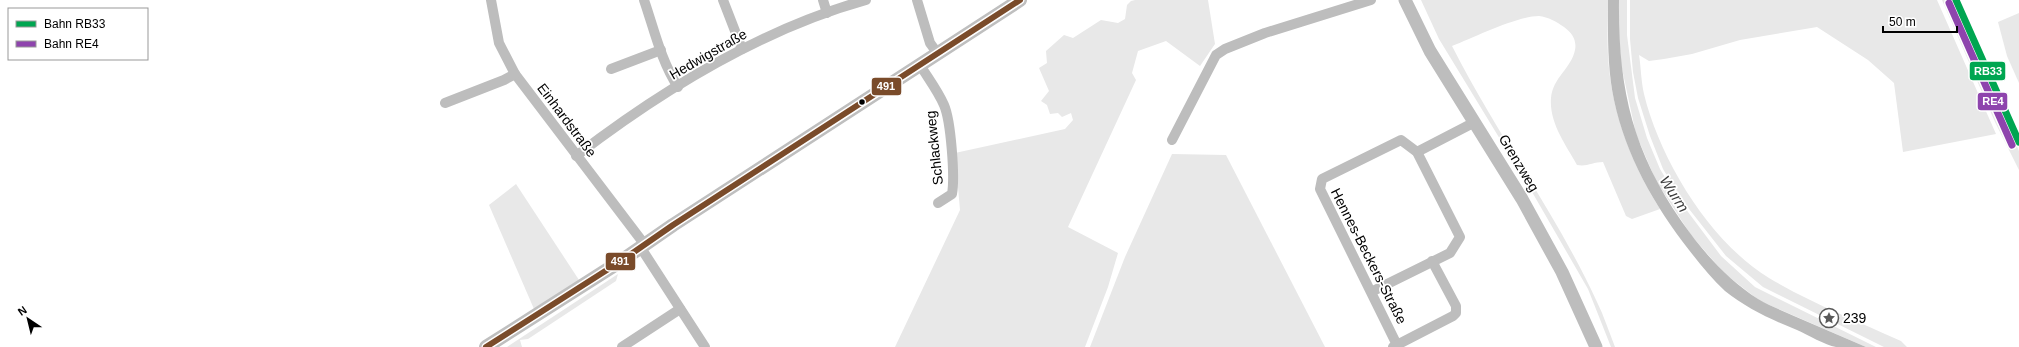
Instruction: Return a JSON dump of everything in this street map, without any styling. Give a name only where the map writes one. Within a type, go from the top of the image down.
[{"type":"main road","points":[[486,347],[621,261],[1020,0]]},
{"type":"street","name":"Einhardstraße","points":[[491,0],[499,43],[515,74],[643,246],[680,309],[705,347]]},
{"type":"street","points":[[644,0],[661,50],[672,78],[678,87]]},
{"type":"street","points":[[723,0],[742,49]]},
{"type":"street","points":[[823,0],[828,13]]},
{"type":"street","name":"Hedwigstraße","points":[[576,156],[605,133],[708,67],[742,49],[828,13],[866,0]]},
{"type":"street","points":[[917,0],[930,43],[938,54]]},
{"type":"street","points":[[1172,140],[1216,55],[1225,48],[1270,31],[1371,0]]},
{"type":"street","name":"Grenzweg","points":[[1405,0],[1430,51],[1476,122],[1522,199],[1562,272],[1596,347]]},
{"type":"street","points":[[611,69],[661,50]]},
{"type":"street","name":"Schlackweg","points":[[920,65],[944,106],[948,127],[954,183],[952,194],[938,203]]},
{"type":"street","points":[[445,103],[504,80],[515,74]]},
{"type":"street","points":[[1372,292],[1450,253],[1456,246],[1460,237],[1416,152],[1476,122]]},
{"type":"street","name":"Hennes-Beckers-Straße","points":[[1395,346],[1372,292],[1320,189],[1322,179],[1401,140],[1416,152]]},
{"type":"street","points":[[1395,346],[1453,316],[1456,313],[1456,306],[1432,261]]},
{"type":"street","points":[[622,347],[680,309]]},
{"type":"shaded area","points":[[1208,0],[1215,44],[1200,66],[1166,41],[1138,51],[1132,73],[1136,80],[1068,227],[1118,253],[1108,287],[1085,347],[895,347],[960,210],[955,153],[1065,129],[1073,120],[1071,113],[1062,117],[1058,113],[1050,114],[1047,105],[1041,101],[1049,91],[1039,68],[1047,63],[1046,51],[1064,35],[1073,38],[1101,20],[1118,23],[1125,19],[1127,5],[1131,1]]},
{"type":"shaded area","points":[[1421,0],[1608,0],[1608,56],[1613,96],[1624,136],[1640,173],[1660,209],[1632,219],[1626,216],[1603,162],[1577,165],[1555,125],[1551,107],[1552,91],[1558,79],[1570,63],[1575,50],[1575,40],[1569,32],[1561,25],[1549,19],[1539,16],[1530,17],[1508,23],[1452,46],[1487,110],[1545,205],[1581,269],[1600,307],[1615,347],[1611,347],[1588,289],[1528,185],[1439,39]]},
{"type":"shaded area","points":[[1608,0],[1619,0],[1619,32],[1625,89],[1631,117],[1640,143],[1651,169],[1665,195],[1690,233],[1726,274],[1758,299],[1866,347],[1832,346],[1750,308],[1720,286],[1676,233],[1653,198],[1643,179],[1619,121],[1610,75],[1608,50]]},
{"type":"shaded area","points":[[1619,0],[1627,0],[1627,35],[1635,98],[1647,138],[1660,169],[1679,200],[1721,256],[1755,287],[1876,347],[1866,347],[1760,301],[1724,273],[1691,235],[1656,181],[1636,134],[1621,64]]},
{"type":"shaded area","points":[[1630,0],[1937,0],[1996,134],[1903,152],[1894,83],[1868,60],[1817,27],[1740,40],[1692,54],[1664,59],[1649,61],[1639,55],[1644,94],[1662,146],[1690,197],[1727,243],[1747,262],[1769,278],[1818,304],[1901,341],[1907,347],[1884,347],[1763,287],[1726,256],[1682,200],[1663,169],[1650,136],[1638,98],[1633,72],[1630,39]]},
{"type":"shaded area","points":[[1942,0],[1951,0],[2019,151],[2019,170],[1995,122]]},
{"type":"shaded area","points":[[2019,13],[2019,83],[2007,56],[1998,22]]},
{"type":"shaded area","points":[[1172,154],[1226,155],[1325,347],[1090,347],[1125,257]]},
{"type":"shaded area","points":[[516,184],[579,280],[534,309],[489,205]]},
{"type":"shaded area","points":[[618,274],[616,281],[528,339],[520,340],[522,347],[507,347]]},
{"type":"rail line","name":"RB33","points":[[1956,0],[2019,142]]},
{"type":"rail line","name":"RE4","points":[[1949,3],[2012,145]]},
{"type":"transit line","name":"491","points":[[486,347],[621,261],[673,225],[1020,0]]},
{"type":"place","name":"239","points":[[1829,318]]},
{"type":"water label","name":"Wurm","points":[[1674,194]]}]
